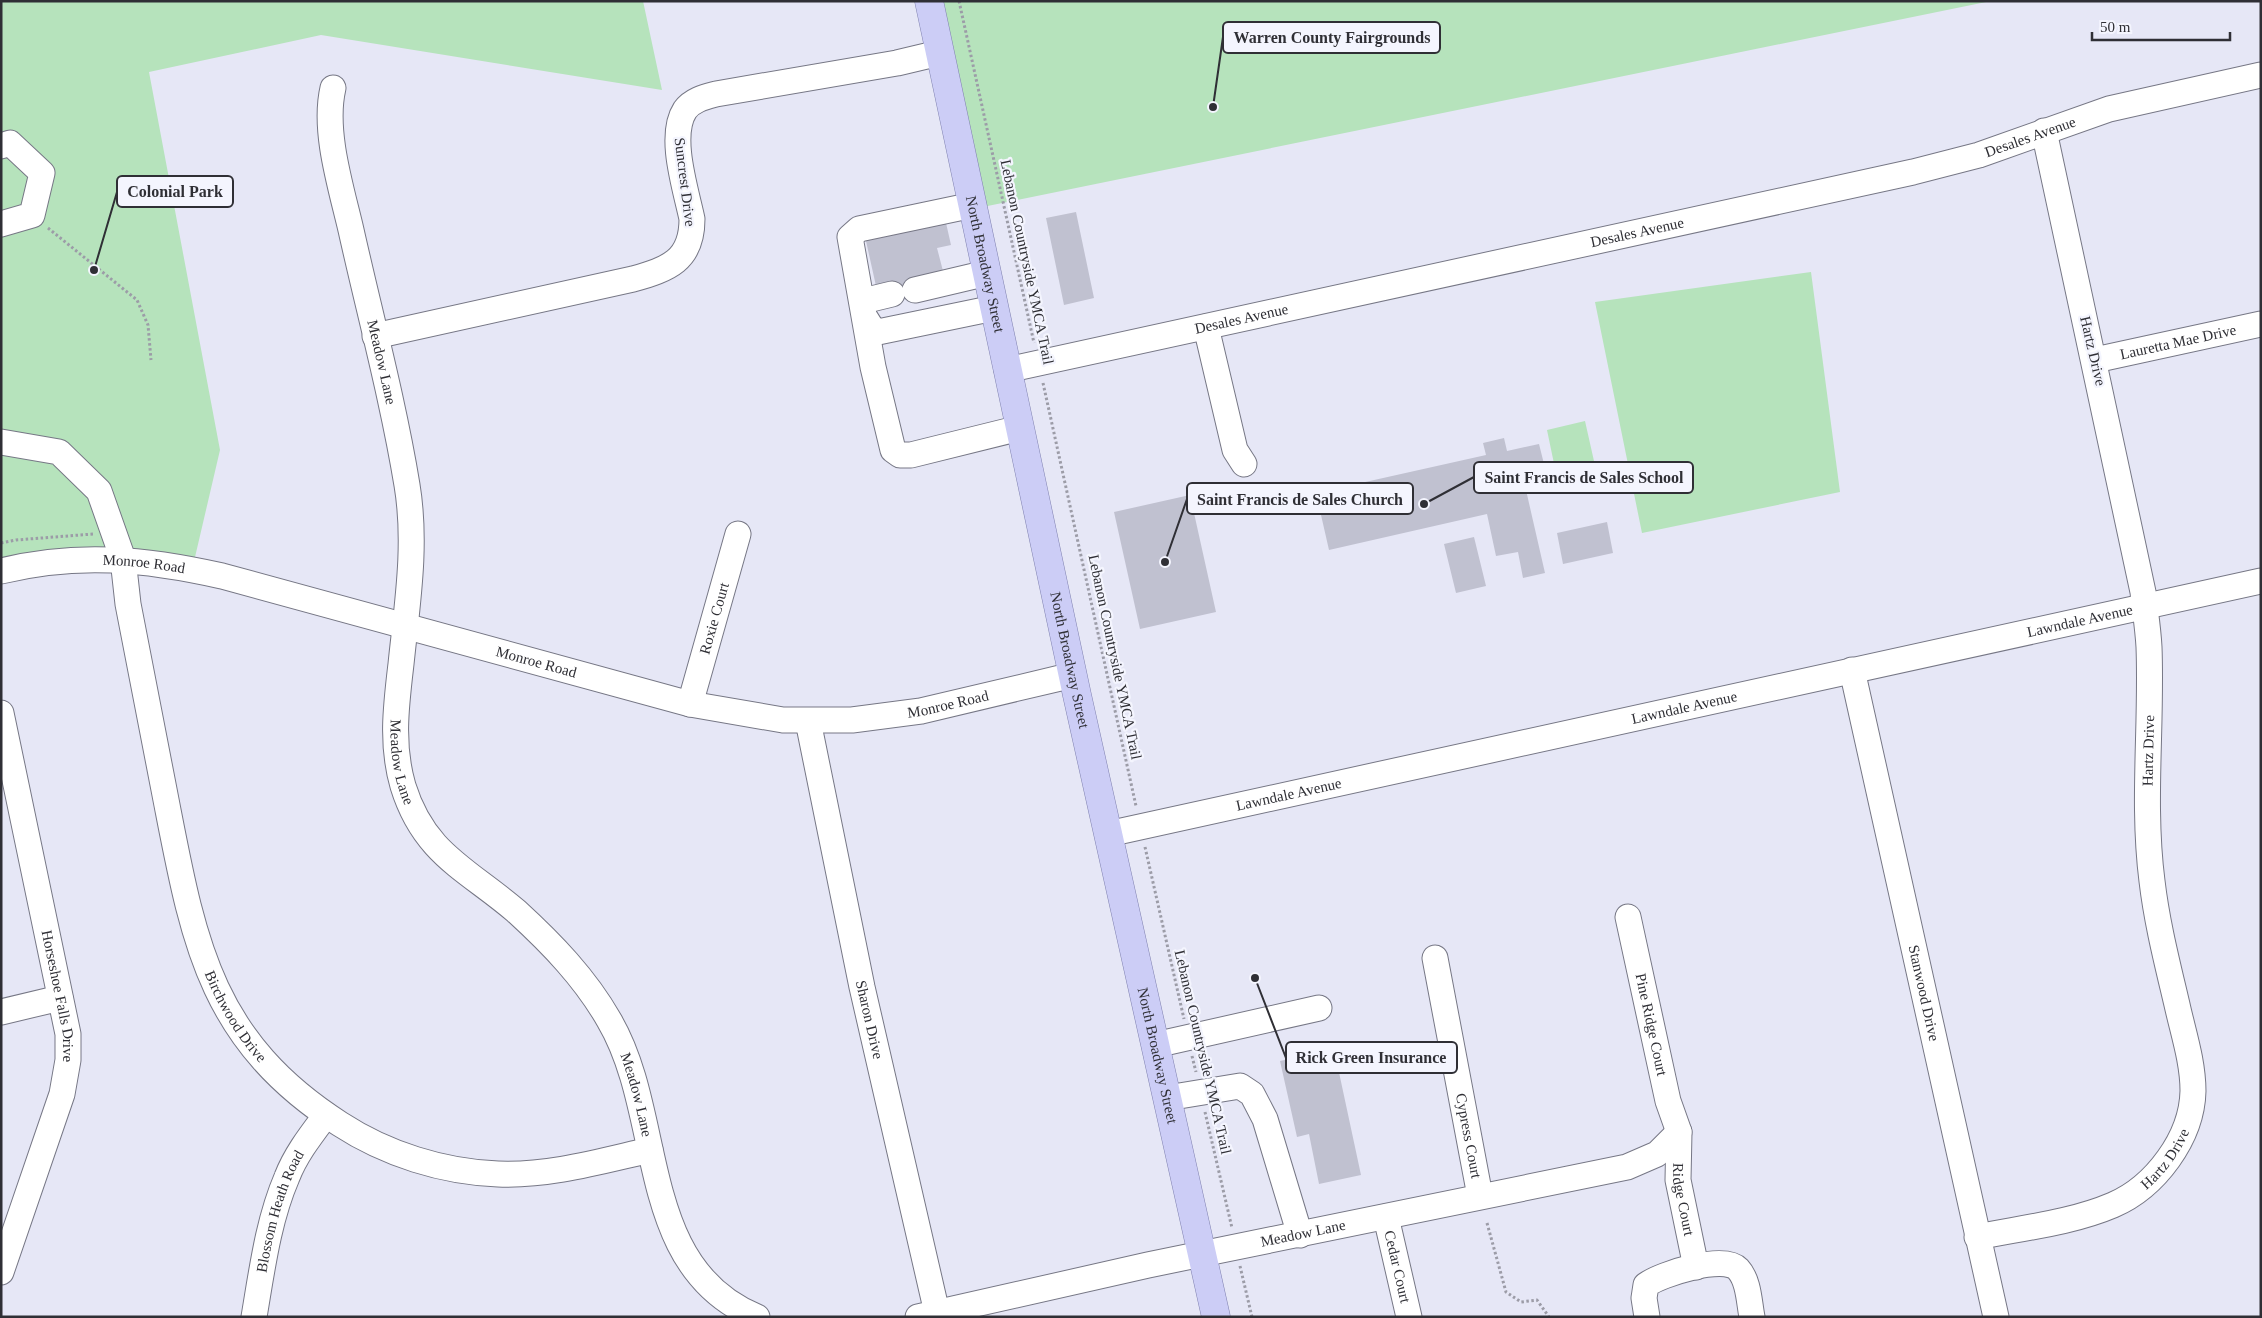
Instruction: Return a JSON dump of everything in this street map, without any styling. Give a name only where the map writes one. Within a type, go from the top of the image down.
[{"type":"main road","name":"North Broadway Street","points":[[929,1],[1073,675],[1216,1317]]},
{"type":"street","name":"Suncrest Drive","points":[[375,336],[633,279],[660,271],[682,256],[692,232],[692,219],[677,138],[678,124],[686,109],[693,103],[716,94],[897,63],[939,53]]},
{"type":"street","name":"Desales Avenue","points":[[1007,370],[1913,172],[1979,155],[2109,109],[2261,75]]},
{"type":"street","name":"Meadow Lane","points":[[333,88],[329,113],[337,168],[398,435],[408,490],[411,580],[394,723],[395,750],[404,789],[415,814],[429,837],[446,858],[519,914],[553,946],[580,978],[610,1021],[629,1063],[669,1224],[688,1260],[705,1281],[726,1299],[757,1317]]},
{"type":"street","name":"Hartz Drive","points":[[1978,1238],[2070,1218],[2122,1201],[2148,1181],[2164,1165],[2178,1142],[2189,1117],[2193,1090],[2190,1065],[2160,933],[2149,853],[2147,812],[2149,646],[2145,606],[2133,538],[2044,131]]},
{"type":"street","points":[[1,146],[10,143],[42,173],[32,215],[1,224]]},
{"type":"street","points":[[973,205],[859,229],[850,237],[865,310],[873,368],[893,450],[900,455],[911,455],[1020,428]]},
{"type":"street","points":[[865,310],[903,292],[987,273]]},
{"type":"street","points":[[865,310],[871,327],[878,332],[994,308]]},
{"type":"street","name":"Lauretta Mae Drive","points":[[2095,360],[2261,324]]},
{"type":"street","points":[[1206,327],[1235,450],[1244,464]]},
{"type":"street","name":"Birchwood Drive","points":[[1,442],[59,452],[99,491],[123,559],[128,604],[195,937],[206,968],[228,1012],[251,1047],[278,1077],[326,1115],[356,1134],[393,1152],[419,1161],[472,1172],[500,1174],[541,1172],[650,1150]]},
{"type":"street","name":"Roxie Court","points":[[690,704],[738,534]]},
{"type":"street","name":"Monroe Road","points":[[1,571],[74,559],[123,559],[169,564],[222,576],[690,704],[738,714],[808,721],[852,720],[921,710],[1073,675]]},
{"type":"street","name":"Lawndale Avenue","points":[[1108,834],[2261,581]]},
{"type":"street","name":"Stanwood Drive","points":[[1852,670],[1996,1317]]},
{"type":"street","name":"Horseshoe Falls Drive","points":[[1,713],[68,1034],[68,1060],[62,1094],[1,1272]]},
{"type":"street","name":"Sharon Drive","points":[[808,721],[931,1315]]},
{"type":"street","name":"Pine Ridge Court","points":[[1628,917],[1668,1101],[1679,1132]]},
{"type":"street","name":"Cypress Court","points":[[1435,958],[1480,1196]]},
{"type":"street","points":[[1,1012],[60,998]]},
{"type":"street","points":[[1155,1045],[1319,1008]]},
{"type":"street","points":[[1167,1098],[1240,1086],[1252,1094],[1258,1102],[1300,1235]]},
{"type":"street","name":"Blossom Heath Road","points":[[254,1317],[265,1249],[281,1193],[299,1153],[326,1115]]},
{"type":"street","name":"Meadow Lane","points":[[931,1315],[1202,1254],[1627,1167],[1657,1154],[1679,1132]]},
{"type":"street","name":"Ridge Court","points":[[1679,1132],[1678,1180],[1696,1267]]},
{"type":"street","name":"Cedar Court","points":[[1386,1217],[1409,1317]]},
{"type":"street","points":[[1647,1317],[1644,1298],[1646,1285],[1657,1277],[1696,1267],[1726,1263],[1737,1268],[1744,1280],[1752,1317]]},
{"type":"path","name":"Lebanon Countryside YMCA Trail","points":[[959,1],[1200,1092],[1252,1317]]},
{"type":"path","points":[[32,215],[137,300],[148,325],[151,360]]},
{"type":"path","points":[[1,543],[16,540],[114,532]]},
{"type":"path","points":[[1487,1222],[1506,1292],[1521,1302],[1537,1300],[1549,1317]]},
{"type":"green space","points":[[1,1],[643,1],[662,90],[321,35],[149,72],[220,450],[192,570],[1,571]]},
{"type":"green space","points":[[929,1],[1991,1],[973,209]]},
{"type":"green space","points":[[1811,272],[1840,492],[1642,533],[1595,302]]},
{"type":"green space","points":[[1585,421],[1596,470],[1557,478],[1547,430]]},
{"type":"building","points":[[1076,212],[1094,298],[1064,305],[1046,218]]},
{"type":"building","points":[[944,214],[951,245],[937,248],[943,271],[916,293],[893,299],[876,286],[864,232]]},
{"type":"building","points":[[1504,438],[1507,451],[1539,444],[1546,472],[1523,477],[1545,573],[1523,578],[1518,552],[1496,556],[1487,514],[1329,550],[1316,493],[1486,455],[1483,443]]},
{"type":"building","points":[[1190,495],[1216,612],[1140,629],[1114,512]]},
{"type":"building","points":[[1607,522],[1613,553],[1563,564],[1557,533]]},
{"type":"building","points":[[1474,537],[1486,586],[1456,593],[1444,544]]},
{"type":"building","points":[[1334,1049],[1361,1175],[1319,1184],[1309,1134],[1297,1137],[1280,1061]]},
{"type":"place","name":"Warren County Fairgrounds","points":[[1213,107]]},
{"type":"place","name":"Colonial Park","points":[[94,270]]},
{"type":"place","name":"Saint Francis de Sales School","points":[[1424,504]]},
{"type":"place","name":"Saint Francis de Sales Church","points":[[1165,562]]},
{"type":"place","name":"Rick Green Insurance","points":[[1255,978]]}]
